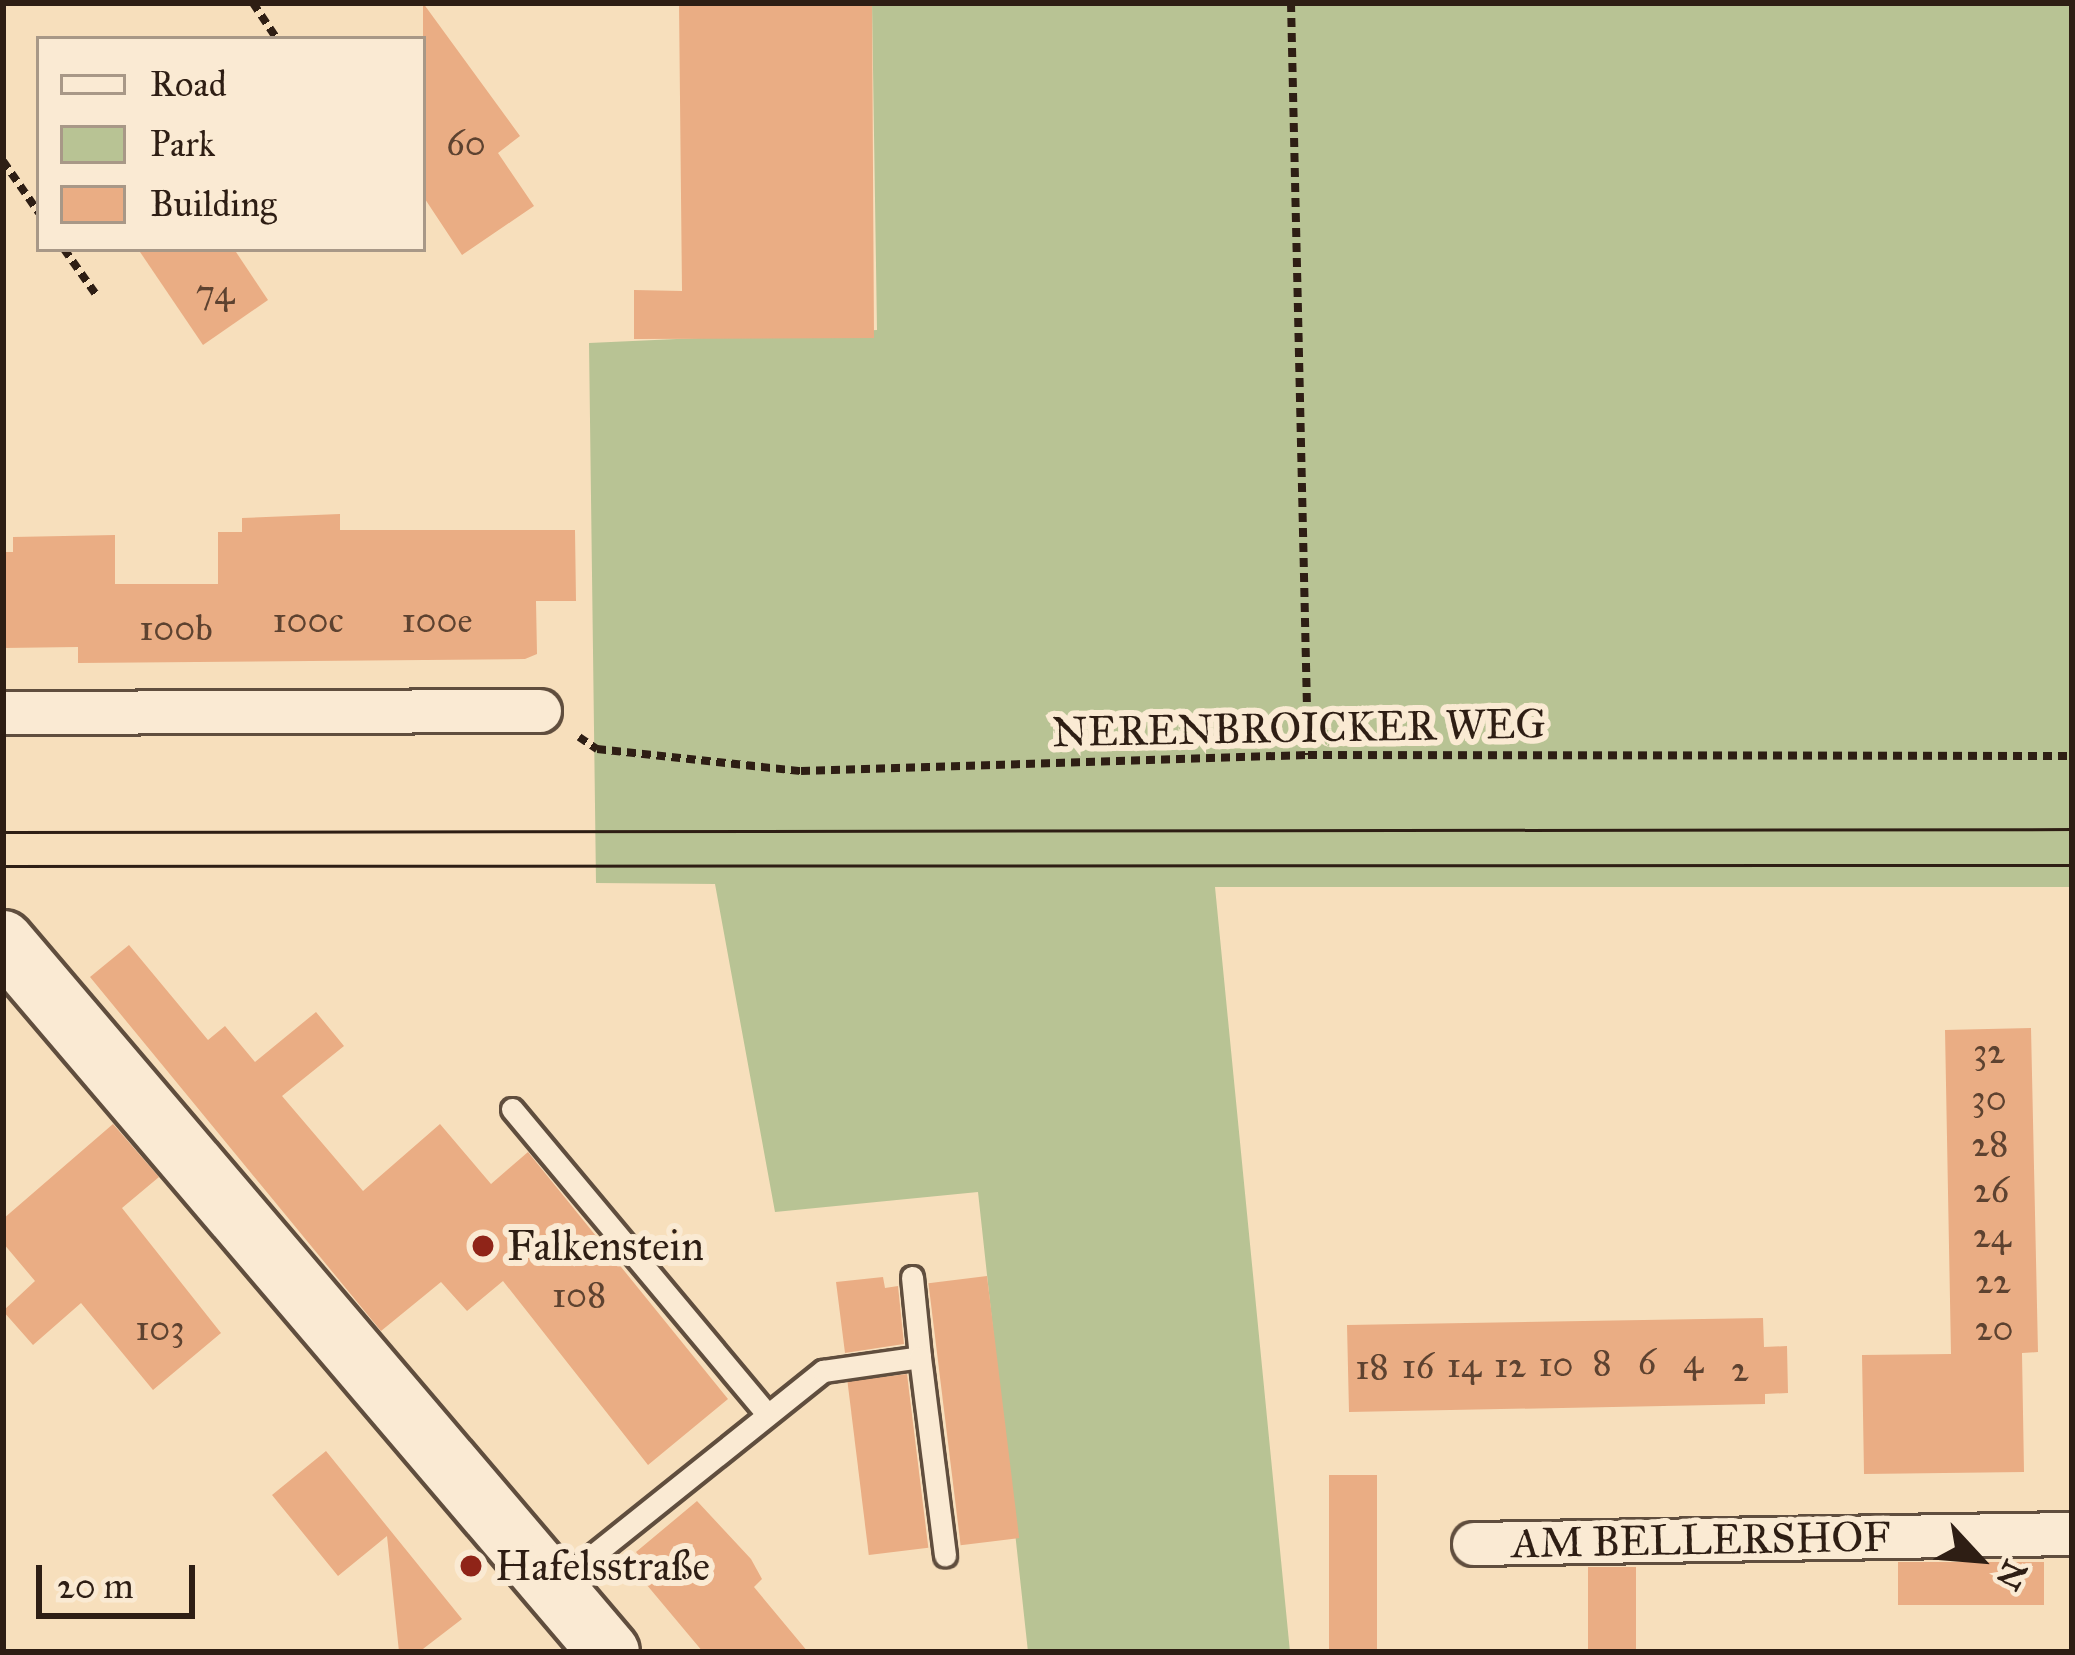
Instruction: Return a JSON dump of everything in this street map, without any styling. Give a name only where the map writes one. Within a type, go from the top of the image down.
[{"type":"main road","points":[[3,941],[609,1652]]},
{"type":"street","points":[[3,712],[540,711]]},
{"type":"street","name":"AM BELLERSHOF","points":[[1474,1544],[2072,1534]]},
{"type":"lane","points":[[512,1109],[767,1414]]},
{"type":"lane","points":[[912,1277],[945,1555]]},
{"type":"lane","points":[[552,1588],[823,1371],[920,1357]]},
{"type":"path","points":[[253,3],[275,36]]},
{"type":"path","points":[[1291,3],[1308,755]]},
{"type":"path","points":[[3,161],[36,209]]},
{"type":"path","points":[[66,252],[97,296]]},
{"type":"path","name":"NERENBROICKER WEG","points":[[540,711],[597,749],[801,771],[1308,755],[2072,756]]},
{"type":"green space","points":[[872,3],[2072,3],[2072,887],[1215,887],[1290,1652],[1028,1652],[978,1192],[775,1212],[715,884],[596,883],[589,343],[877,330]]},
{"type":"building","points":[[423,3],[520,136],[498,153],[534,206],[462,255],[426,201]]},
{"type":"building","points":[[679,3],[872,3],[874,338],[634,339],[634,290],[682,291]]},
{"type":"building","points":[[140,252],[236,252],[268,300],[203,345]]},
{"type":"building","points":[[340,514],[340,530],[575,530],[576,601],[536,601],[537,654],[525,659],[78,663],[78,647],[3,648],[3,552],[13,552],[13,537],[115,535],[115,584],[218,584],[218,532],[242,532],[242,518]]},
{"type":"building","points":[[129,945],[208,1040],[225,1026],[255,1062],[316,1012],[344,1046],[282,1096],[363,1191],[440,1124],[491,1184],[528,1152],[728,1399],[648,1465],[503,1281],[467,1311],[441,1282],[381,1331],[90,977]]},
{"type":"building","points":[[2031,1028],[2038,1352],[2022,1353],[2024,1472],[1864,1474],[1862,1355],[1951,1354],[1945,1030]]},
{"type":"building","points":[[113,1124],[159,1177],[122,1208],[221,1333],[153,1390],[81,1303],[33,1345],[3,1311],[35,1281],[3,1243],[3,1219]]},
{"type":"building","points":[[987,1276],[1019,1538],[961,1545],[928,1283]]},
{"type":"building","points":[[883,1277],[885,1288],[898,1286],[904,1344],[845,1353],[836,1282]]},
{"type":"building","points":[[1763,1318],[1764,1347],[1787,1346],[1788,1393],[1765,1394],[1765,1404],[1349,1412],[1347,1325]]},
{"type":"building","points":[[907,1374],[928,1548],[869,1555],[847,1381]]},
{"type":"building","points":[[326,1451],[462,1619],[419,1652],[399,1652],[387,1536],[338,1576],[272,1495]]},
{"type":"building","points":[[1329,1475],[1377,1475],[1377,1652],[1329,1652]]},
{"type":"building","points":[[697,1501],[751,1559],[762,1579],[754,1587],[808,1652],[703,1652],[641,1578],[650,1570],[636,1552]]},
{"type":"building","points":[[1898,1562],[2044,1562],[2044,1605],[1898,1605]]},
{"type":"building","points":[[1588,1567],[1636,1567],[1636,1652],[1588,1652]]},
{"type":"tram line","points":[[3,832],[2072,829]]},
{"type":"tram line","points":[[3,866],[2072,865]]},
{"type":"place","name":"Falkenstein","points":[[483,1246]]},
{"type":"place","name":"Hafelsstraße","points":[[471,1566]]}]
